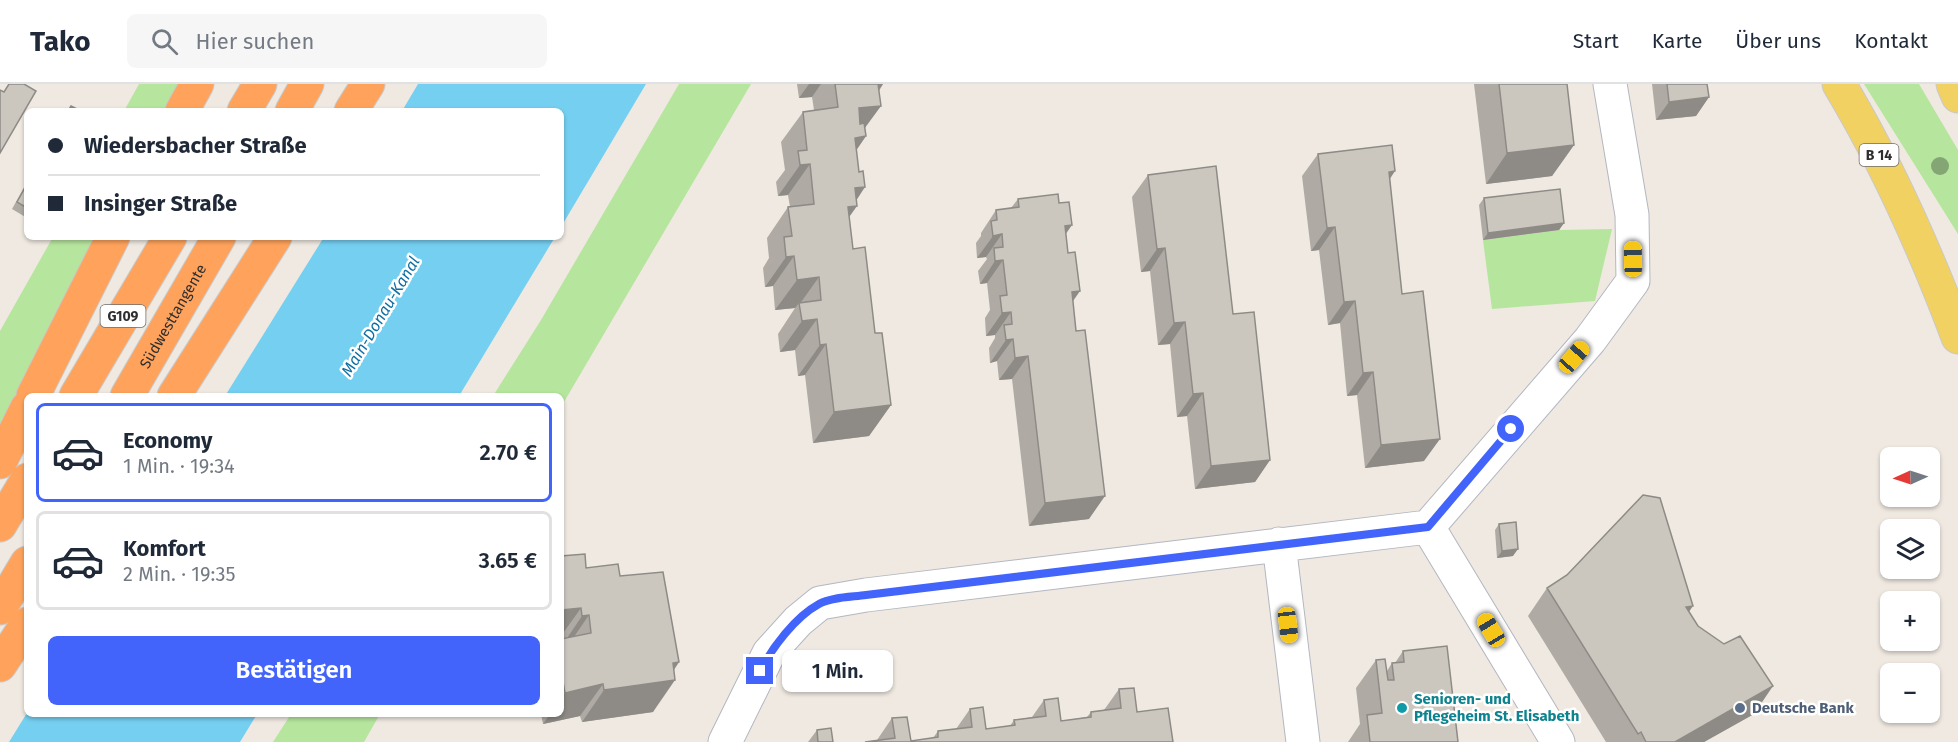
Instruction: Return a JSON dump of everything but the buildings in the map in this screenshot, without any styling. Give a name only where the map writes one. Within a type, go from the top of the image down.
[{"type":"highway","points":[[184,108],[197,84]]},
{"type":"highway","points":[[246,108],[260,84]]},
{"type":"highway","points":[[294,108],[307,84]]},
{"type":"highway","points":[[353,108],[368,84]]},
{"type":"highway","points":[[35,393],[111,240]]},
{"type":"highway","name":"G109","points":[[78,393],[168,240]]},
{"type":"highway","name":"Südwesttangente","points":[[129,393],[217,240]]},
{"type":"highway","points":[[176,393],[273,240]]},
{"type":"highway","points":[[0,462],[24,414]]},
{"type":"highway","points":[[0,525],[24,485]]},
{"type":"highway","points":[[0,608],[24,568]]},
{"type":"highway","points":[[0,665],[24,629]]},
{"type":"main road","name":"B 14","points":[[1839,84],[1900,196],[1936,278],[1958,337]]},
{"type":"main road","points":[[1953,84],[1958,96]]},
{"type":"street","points":[[725,742],[769,653],[798,621],[820,603],[866,595],[1428,527],[1590,340],[1633,281],[1632,215],[1610,84]]},
{"type":"street","points":[[1428,527],[1558,742]]},
{"type":"street","points":[[1279,544],[1304,742]]},
{"type":"green space","points":[[139,84],[185,84],[173,108],[126,108]]},
{"type":"green space","points":[[679,84],[751,84],[564,402],[564,393],[495,393],[541,320]]},
{"type":"green space","points":[[1864,84],[1919,84],[1958,150],[1958,234]]},
{"type":"green space","points":[[1612,229],[1595,301],[1492,309],[1483,240],[1559,230]]},
{"type":"green space","points":[[51,240],[102,240],[0,435],[0,331]]},
{"type":"green space","points":[[289,717],[378,717],[364,742],[273,742]]},
{"type":"water","points":[[418,84],[646,84],[564,222],[564,108],[404,108]]},
{"type":"water","name":"Main-Donau-Kanal","points":[[322,240],[553,240],[461,393],[227,393]]},
{"type":"water","points":[[25,717],[255,717],[240,742],[9,742]]},
{"type":"place","name":"Senioren- und Pflegeheim St. Elisabeth","points":[[1402,708]]},
{"type":"place","name":"Deutsche Bank","points":[[1740,708]]},
{"type":"route","points":[[760,671],[769,653],[798,621],[820,603],[866,595],[1428,527],[1511,429]]}]
